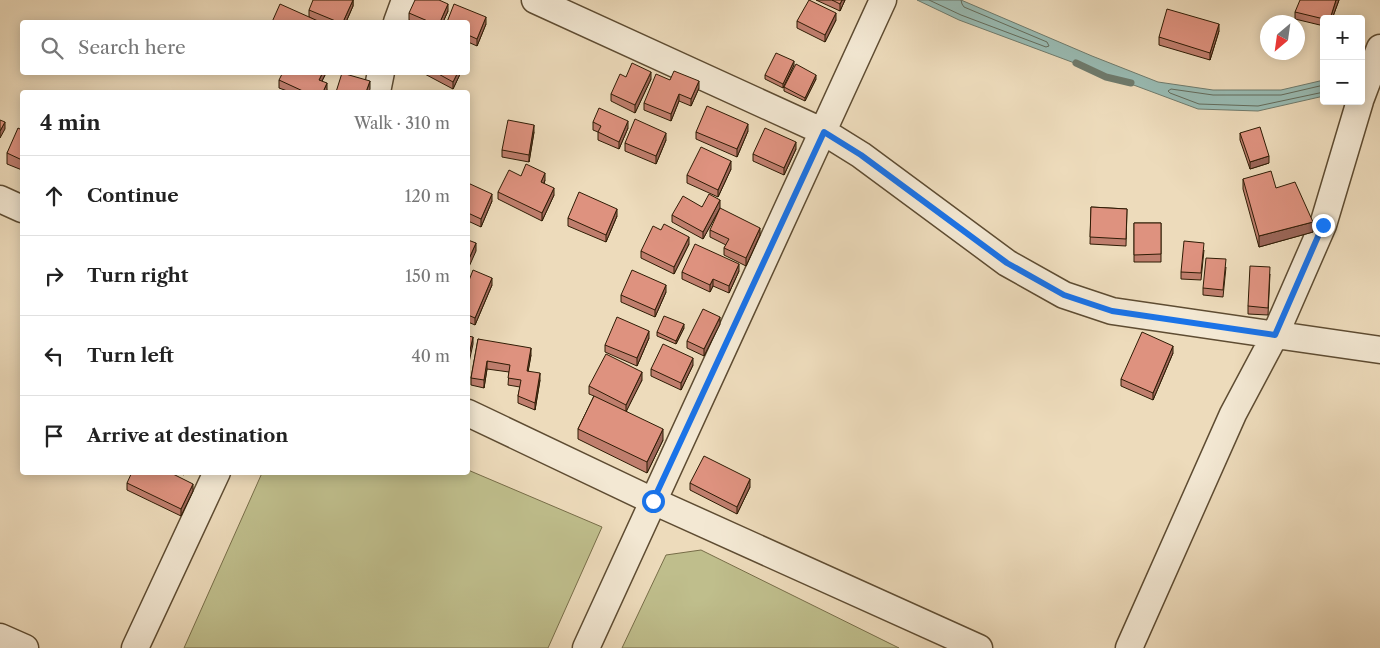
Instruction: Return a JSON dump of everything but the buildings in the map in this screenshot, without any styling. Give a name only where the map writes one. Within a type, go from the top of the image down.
[{"type":"street","points":[[398,20],[405,0]]},
{"type":"street","points":[[535,0],[824,132],[861,155],[1007,263],[1064,295],[1112,311],[1380,350]]},
{"type":"street","points":[[586,648],[883,0]]},
{"type":"street","points":[[1365,88],[1380,48]]},
{"type":"street","points":[[377,90],[380,75]]},
{"type":"street","points":[[1129,648],[1233,414],[1275,335],[1323,225],[1359,105]]},
{"type":"street","points":[[0,199],[20,208]]},
{"type":"street","points":[[470,414],[653,501],[979,648]]},
{"type":"street","points":[[135,648],[216,475]]},
{"type":"street","points":[[0,636],[24,648]]},
{"type":"shaded area","points":[[470,471],[602,527],[548,648],[184,648],[261,475],[470,475]]},
{"type":"shaded area","points":[[701,550],[899,648],[622,648],[666,555]]},
{"type":"water","points":[[917,0],[961,0],[1158,82],[1213,90],[1281,90],[1320,81],[1320,97],[1258,111],[1198,109],[959,20]]},
{"type":"waterway","points":[[1076,63],[1106,77],[1131,83]]},
{"type":"route","points":[[653,501],[824,132],[861,155],[1007,263],[1064,295],[1112,311],[1275,335],[1323,225]]}]
